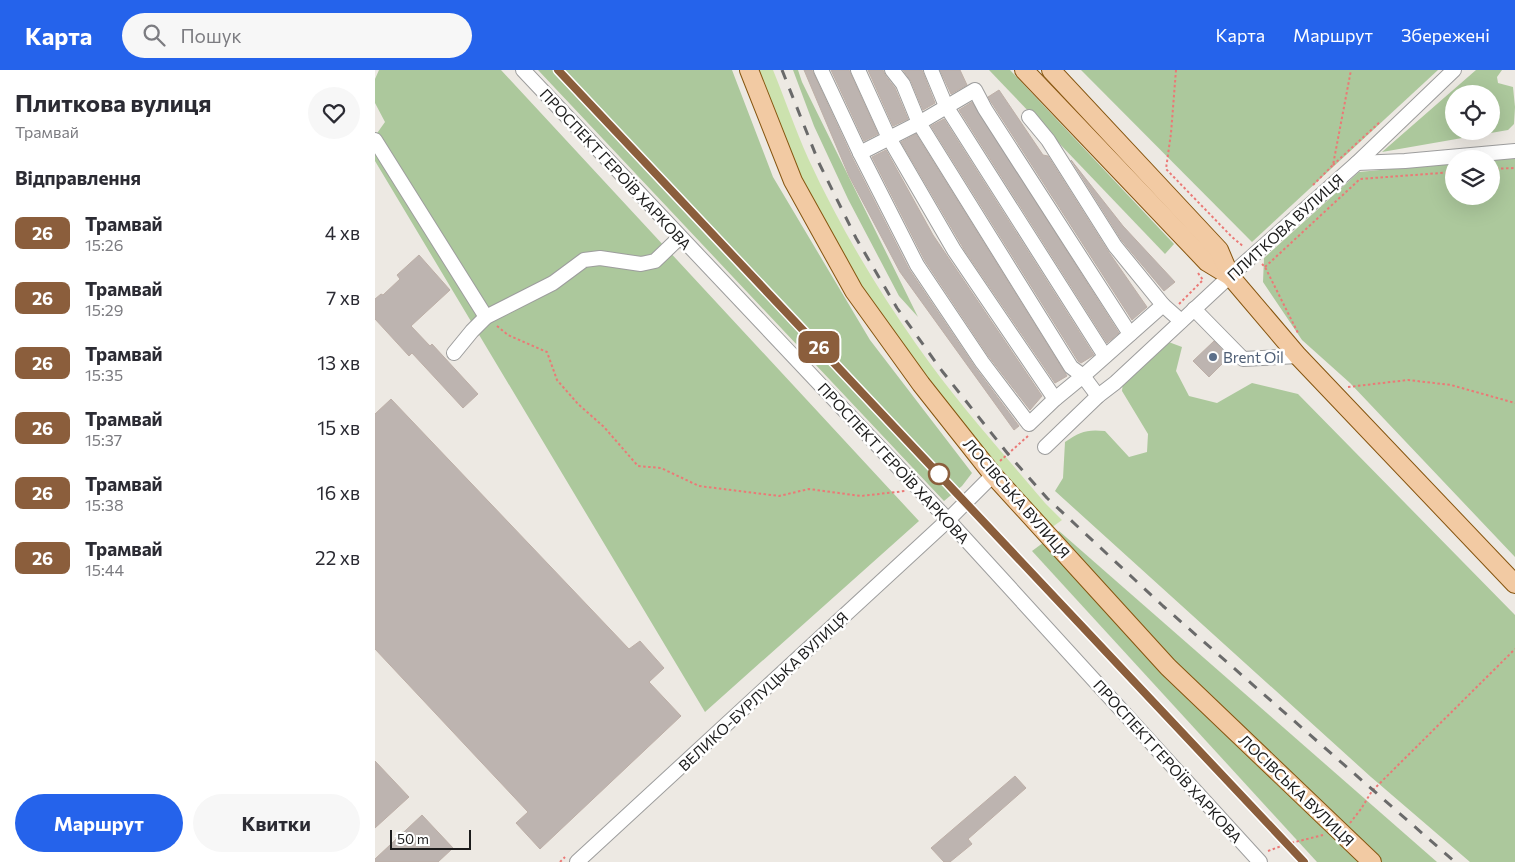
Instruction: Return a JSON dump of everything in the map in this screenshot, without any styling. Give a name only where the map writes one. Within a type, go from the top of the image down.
[{"type":"main road","name":"ЛОСІВСЬКА ВУЛИЦЯ","points":[[749,70],[793,180],[854,291],[921,384],[993,475],[1168,667],[1372,862]]},
{"type":"main road","points":[[1024,70],[1207,262],[1230,276]]},
{"type":"main road","points":[[1051,70],[1219,250],[1230,276],[1298,356],[1515,584]]},
{"type":"street","name":"ПРОСПЕКТ ГЕРОЇВ ХАРКОВА","points":[[523,70],[948,520],[1257,859]]},
{"type":"street","points":[[821,70],[860,153],[917,265],[982,362],[1029,424],[1163,305]]},
{"type":"street","points":[[858,70],[889,138],[954,250],[1055,399]]},
{"type":"street","points":[[892,70],[903,84],[919,123],[1071,367],[1083,376],[1099,396]]},
{"type":"street","points":[[931,70],[946,106],[1105,356]]},
{"type":"street","name":"ПЛИТКОВА ВУЛИЦЯ","points":[[1045,447],[1230,276],[1357,163],[1454,70]]},
{"type":"street","points":[[860,153],[919,123],[975,90],[985,109],[1130,334]]},
{"type":"street","points":[[1029,117],[1048,140],[1115,246],[1163,305],[1181,322]]},
{"type":"street","points":[[375,140],[487,317]]},
{"type":"street","points":[[1357,163],[1405,161],[1515,151]]},
{"type":"street","points":[[454,353],[472,331],[487,317],[553,284],[584,260],[600,258],[641,264],[655,261],[680,237]]},
{"type":"street","points":[[1194,309],[1243,359],[1298,356]]},
{"type":"street","points":[[948,520],[993,475]]},
{"type":"street","name":"ВЕЛИКО-БУРЛУЦЬКА ВУЛИЦЯ","points":[[577,862],[948,520]]},
{"type":"path","points":[[1176,70],[1166,169],[1265,268],[1360,179],[1445,173]]},
{"type":"path","points":[[1313,184],[1333,165],[1351,70]]},
{"type":"path","points":[[1500,169],[1515,168]]},
{"type":"path","points":[[487,317],[509,335],[547,352],[557,380],[578,404],[604,427],[638,466],[661,468],[699,486],[779,496],[809,489],[861,496],[919,489]]},
{"type":"path","points":[[1343,387],[1409,380],[1451,385],[1515,403]]},
{"type":"path","points":[[1257,859],[1287,844],[1340,831],[1351,822],[1372,791],[1515,649]]},
{"type":"green space","points":[[379,70],[501,70],[919,521],[705,712],[375,161],[375,136],[385,122],[375,103],[375,79]]},
{"type":"green space","points":[[538,70],[732,70],[773,177],[870,340],[972,473],[962,486],[944,501]]},
{"type":"green space","points":[[749,70],[773,70],[803,147],[845,230],[872,277],[901,322],[946,385],[1045,503],[1062,520],[1051,528],[1007,485],[844,273]]},
{"type":"green space","points":[[793,70],[798,70],[802,82],[918,317],[899,296],[848,199],[814,126]]},
{"type":"green space","points":[[989,70],[1010,70],[1174,244],[1165,254]]},
{"type":"green space","points":[[1081,70],[1438,70],[1252,242]]},
{"type":"green space","points":[[1476,70],[1502,70],[1497,77],[1498,83],[1513,87],[1514,124],[1508,130],[1500,131],[1500,85],[1459,85]]},
{"type":"green space","points":[[1445,97],[1445,140],[1451,140],[1382,152]]},
{"type":"green space","points":[[1515,157],[1515,557],[1350,383],[1302,340],[1263,282],[1264,258],[1359,172],[1445,164],[1445,205],[1500,205],[1500,159]]},
{"type":"green space","points":[[1166,341],[1182,347],[1176,371],[1189,396],[1217,403],[1252,383],[1298,394],[1515,615],[1515,862],[1470,862],[1371,777],[1055,491],[1063,478],[1065,442],[1079,434],[1093,430],[1105,431],[1129,457],[1147,452],[1148,434],[1122,391],[1123,381]]},
{"type":"green space","points":[[1059,531],[1437,862],[1317,862],[1032,551]]},
{"type":"building","points":[[804,70],[812,70],[852,157],[909,269],[975,367],[1019,426],[1014,430],[900,272],[849,176]]},
{"type":"building","points":[[831,70],[849,70],[878,134],[864,141]]},
{"type":"building","points":[[868,70],[883,70],[895,88],[908,119],[893,126]]},
{"type":"building","points":[[903,70],[922,70],[935,103],[923,110],[911,81]]},
{"type":"building","points":[[940,70],[960,70],[967,85],[951,94]]},
{"type":"building","points":[[999,90],[1043,155],[1048,156],[1108,251],[1147,307],[1132,320],[988,97]]},
{"type":"building","points":[[972,102],[1119,333],[1107,343],[959,110]]},
{"type":"building","points":[[944,119],[1094,355],[1081,363],[931,126]]},
{"type":"building","points":[[916,134],[1067,376],[1055,383],[965,251],[901,142]]},
{"type":"building","points":[[886,150],[933,235],[1042,396],[1030,410],[989,357],[925,261],[872,157]]},
{"type":"building","points":[[1071,160],[1123,226],[1175,282],[1164,291],[1122,241]]},
{"type":"building","points":[[419,255],[450,290],[411,326],[430,346],[432,344],[478,394],[463,408],[412,353],[409,356],[375,319],[375,299],[381,294],[383,295],[400,279],[397,275]]},
{"type":"building","name":"Brent Oil","points":[[1214,341],[1229,357],[1209,377],[1193,361]]},
{"type":"building","points":[[391,399],[629,649],[640,641],[664,668],[649,682],[681,716],[540,849],[516,823],[528,812],[375,649],[375,414]]},
{"type":"building","points":[[375,761],[409,797],[375,828]]},
{"type":"building","points":[[1015,776],[1026,788],[968,839],[972,844],[950,862],[944,862],[931,848]]},
{"type":"building","points":[[422,815],[453,848],[438,862],[375,862],[375,859]]},
{"type":"railway","points":[[782,70],[819,163],[856,238],[897,308],[942,371],[1008,454],[1047,498],[1163,606],[1455,862]]},
{"type":"tram line","name":"26","points":[[558,70],[1304,862]]},
{"type":"place","name":"Brent Oil","points":[[1213,357]]}]
